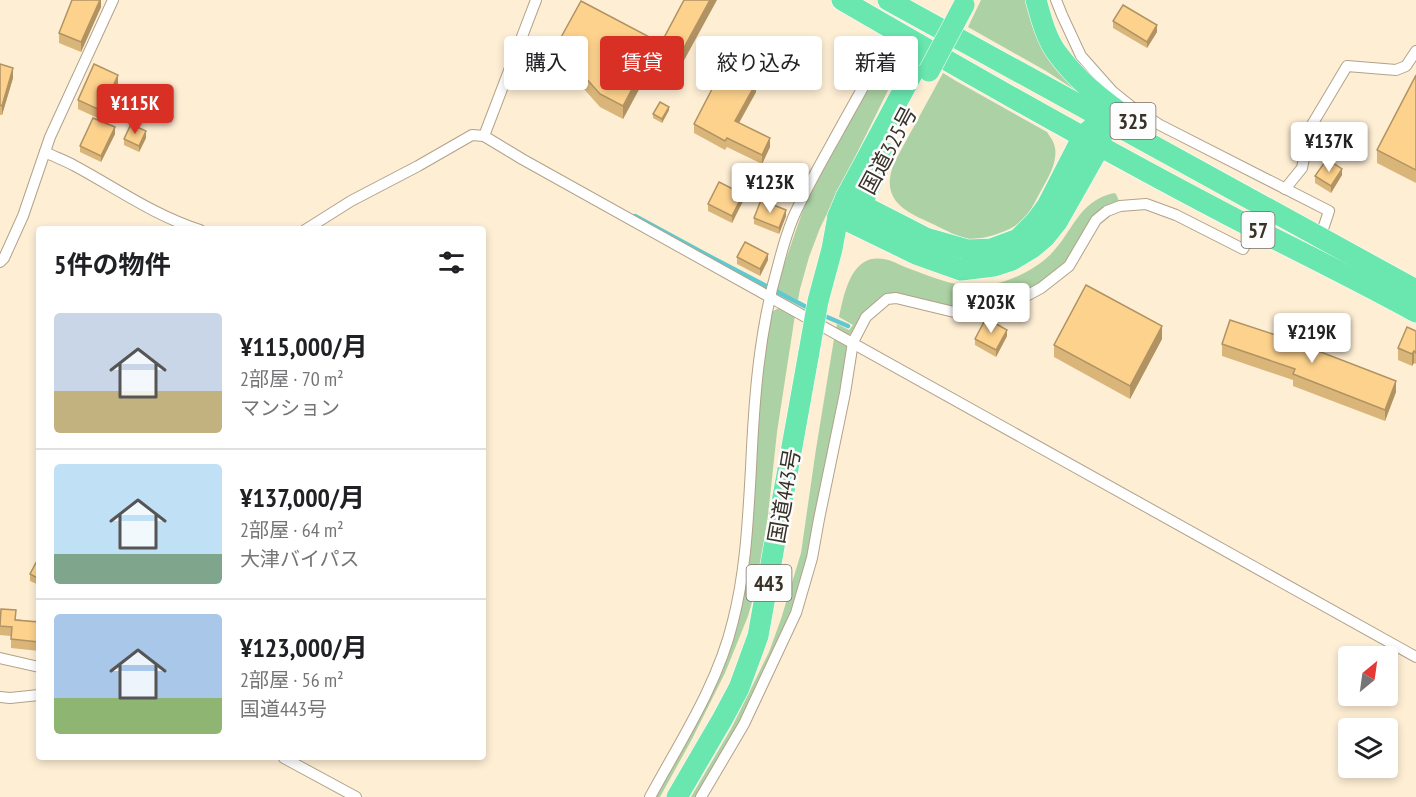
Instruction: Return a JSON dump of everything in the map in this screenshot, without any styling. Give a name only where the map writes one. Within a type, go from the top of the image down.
[{"type":"highway","name":"57","points":[[842,0],[1092,141],[1416,312]]},
{"type":"highway","name":"57","points":[[888,0],[1416,290]]},
{"type":"highway","name":"325","points":[[1036,0],[1041,19],[1056,51],[1079,80],[1115,109],[1167,142],[1250,188],[1265,207]]},
{"type":"highway","name":"国道325号","points":[[849,210],[961,2]]},
{"type":"highway","points":[[849,210],[926,238],[968,250],[991,249],[1018,239],[1036,221],[1092,141],[1103,118]]},
{"type":"highway","name":"国道443号","points":[[676,797],[739,688],[759,636],[818,301],[832,249],[849,210]]},
{"type":"street","points":[[0,262],[23,216],[50,137],[113,0]]},
{"type":"street","points":[[484,136],[536,0]]},
{"type":"street","points":[[1056,0],[1081,56],[1106,85],[1126,103],[1160,125],[1329,212],[1320,238]]},
{"type":"street","points":[[650,797],[719,666],[733,622],[747,537],[756,388],[761,346],[770,297],[793,219],[811,180],[895,30]]},
{"type":"street","points":[[1285,189],[1302,168],[1310,128],[1347,66],[1396,70],[1406,66],[1416,51]]},
{"type":"street","points":[[311,226],[351,201],[472,135],[484,136],[532,165],[1416,657]]},
{"type":"street","points":[[45,152],[73,164],[141,204],[188,226]]},
{"type":"street","points":[[701,797],[744,724],[796,613],[812,558],[853,342],[866,316],[887,299],[896,298],[954,312],[990,310],[1028,296],[1069,266],[1096,220],[1107,211],[1120,206],[1146,204],[1176,215],[1243,249],[1255,229]]},
{"type":"street","points":[[0,658],[36,666]]},
{"type":"street","points":[[0,697],[36,695]]},
{"type":"street","points":[[288,760],[356,797]]},
{"type":"green space","points":[[981,0],[1030,0],[1104,109],[1046,71],[968,27]]},
{"type":"green space","points":[[943,73],[1047,132],[1053,142],[1055,155],[1053,166],[1031,210],[1018,224],[998,234],[974,239],[960,237],[905,210],[893,196],[890,176],[894,163]]},
{"type":"green space","points":[[867,90],[888,90],[820,228],[809,257],[798,300],[777,290],[778,282],[803,210]]},
{"type":"green space","points":[[1114,193],[1119,201],[1066,263],[1054,274],[1014,298],[990,305],[956,308],[902,295],[849,335],[836,330],[837,324],[849,330],[853,325],[839,317],[842,302],[855,271],[868,260],[877,258],[887,260],[933,278],[962,285],[982,286],[1002,282],[1038,265],[1058,246],[1084,210],[1102,197]]},
{"type":"green space","points":[[779,308],[795,315],[777,432],[764,552],[758,581],[748,616],[725,673],[660,797],[654,797],[729,648],[753,495],[763,360],[769,319],[773,311]]},
{"type":"green space","points":[[834,339],[846,344],[847,352],[805,567],[796,597],[772,656],[743,715],[695,797],[691,797],[731,729],[769,652],[781,619],[801,553]]},
{"type":"building","points":[[72,0],[100,0],[81,42],[59,33]]},
{"type":"building","points":[[684,0],[710,0],[684,47],[684,36],[665,36]]},
{"type":"building","points":[[581,1],[648,36],[600,36],[600,90],[631,90],[623,106],[600,94],[588,80],[588,36],[562,36]]},
{"type":"building","points":[[1123,5],[1157,25],[1147,42],[1113,21]]},
{"type":"building","points":[[0,64],[13,68],[2,106],[0,105]]},
{"type":"building","points":[[94,64],[118,75],[102,111],[78,100]]},
{"type":"building","points":[[1416,75],[1416,170],[1377,150]]},
{"type":"building","points":[[712,90],[752,90],[735,121],[770,138],[762,155],[727,138],[725,141],[694,124]]},
{"type":"building","points":[[660,102],[669,107],[662,119],[653,114]]},
{"type":"building","points":[[93,118],[115,127],[101,156],[80,146]]},
{"type":"building","points":[[131,124],[146,131],[139,146],[124,139]]},
{"type":"building","points":[[1327,159],[1342,169],[1331,186],[1315,176]]},
{"type":"building","points":[[719,182],[743,194],[732,216],[708,204]]},
{"type":"building","points":[[761,200],[786,210],[779,228],[754,218]]},
{"type":"building","points":[[745,242],[768,254],[760,269],[737,257]]},
{"type":"building","points":[[1086,285],[1162,326],[1130,386],[1054,345]]},
{"type":"building","points":[[986,318],[1007,330],[996,350],[975,339]]},
{"type":"building","points":[[1230,320],[1300,343],[1396,381],[1385,410],[1293,374],[1295,369],[1222,344]]},
{"type":"building","points":[[1407,327],[1416,331],[1416,353],[1414,351],[1412,354],[1398,348]]},
{"type":"building","points":[[36,563],[36,577],[30,574]]},
{"type":"building","points":[[1,609],[16,610],[15,620],[36,622],[36,642],[11,639],[12,627],[0,626]]},
{"type":"waterway","points":[[635,216],[810,309]]},
{"type":"waterway","points":[[820,314],[848,326]]}]
